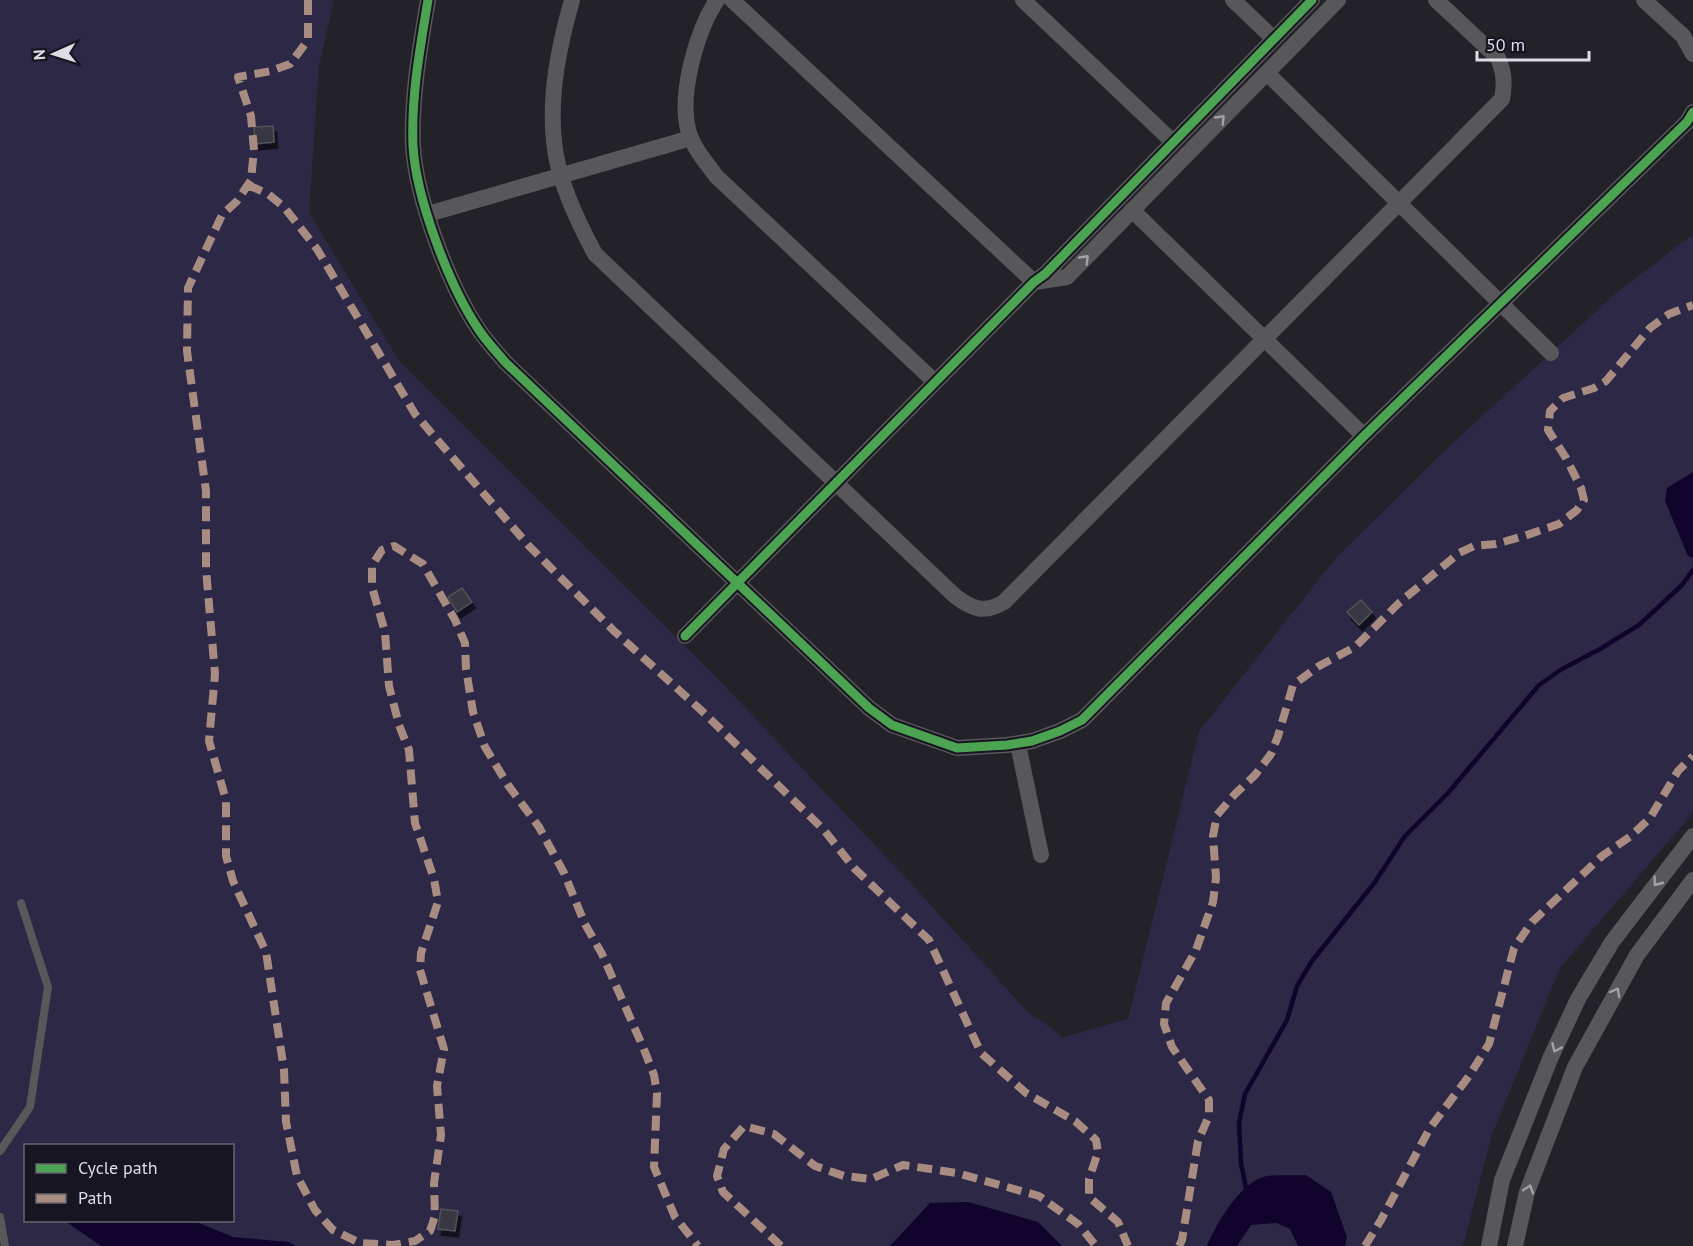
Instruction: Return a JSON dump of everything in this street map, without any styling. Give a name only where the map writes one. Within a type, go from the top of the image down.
[{"type":"street","points":[[428,0],[414,100],[413,147],[420,193],[455,285],[478,329],[504,362],[869,708],[892,725],[957,748],[1032,741],[1082,720],[1364,436],[1687,122],[1693,112]]},
{"type":"street","points":[[572,0],[558,59],[554,104],[554,143],[578,222],[595,255],[955,596],[977,608],[992,609],[1012,593],[1502,99],[1503,70],[1498,58],[1436,0]]},
{"type":"street","points":[[717,0],[701,29],[694,52],[686,107],[688,129],[696,149],[716,176],[935,382]]},
{"type":"street","points":[[732,0],[1034,282]]},
{"type":"street","points":[[1023,0],[1173,142]]},
{"type":"street","points":[[1233,0],[1274,39]]},
{"type":"street","points":[[685,636],[1034,282],[1045,274],[1312,0]]},
{"type":"street","points":[[1034,282],[1067,277],[1338,0]]},
{"type":"street","points":[[1644,0],[1683,36],[1693,54]]},
{"type":"street","points":[[1267,73],[1551,353]]},
{"type":"street","points":[[428,214],[691,138]]},
{"type":"street","points":[[1132,210],[1364,436]]},
{"type":"street","points":[[1018,744],[1041,855]]},
{"type":"street","points":[[1489,1246],[1503,1180],[1551,1059],[1578,999],[1612,942],[1693,836]]},
{"type":"street","points":[[1515,1246],[1527,1192],[1575,1066],[1637,955],[1693,880]]},
{"type":"lane","points":[[0,1151],[30,1107],[48,987],[21,903]]},
{"type":"lane","points":[[0,1217],[5,1246]]},
{"type":"shaded area","points":[[0,0],[334,0],[319,66],[309,213],[400,362],[721,682],[919,892],[1025,1009],[1063,1037],[1128,1019],[1199,731],[1335,559],[1441,454],[1616,293],[1693,234],[1693,813],[1560,968],[1492,1135],[1463,1246],[0,1246]]},
{"type":"shaded area","points":[[1693,472],[1693,558],[1688,556],[1665,501],[1667,488]]},
{"type":"shaded area","points":[[1306,1175],[1331,1192],[1347,1237],[1345,1246],[1298,1246],[1290,1229],[1276,1223],[1251,1225],[1237,1246],[1207,1246],[1229,1206],[1254,1181],[1267,1176]]},
{"type":"shaded area","points":[[968,1202],[1038,1222],[1062,1246],[890,1246],[930,1203]]},
{"type":"shaded area","points":[[66,1222],[196,1222],[233,1237],[289,1242],[295,1246],[101,1246]]},
{"type":"building","points":[[273,126],[274,142],[255,144],[254,127]]},
{"type":"building","points":[[462,588],[472,602],[457,612],[448,597]]},
{"type":"building","points":[[1361,600],[1372,612],[1359,625],[1347,612]]},
{"type":"building","points":[[441,1209],[458,1211],[455,1231],[438,1229]]},
{"type":"waterway","points":[[1246,1188],[1241,1163],[1239,1123],[1245,1094],[1287,1020],[1297,986],[1312,961],[1375,882],[1405,836],[1448,793],[1539,685],[1562,669],[1639,625],[1682,585],[1693,570]]},
{"type":"marked path","points":[[308,0],[308,40],[290,64],[271,71],[238,77],[251,116],[254,150],[251,180],[237,201],[222,215],[188,288],[187,351],[206,491],[206,569],[215,674],[209,741],[226,800],[226,856],[233,881],[266,952],[284,1070],[286,1122],[297,1176],[315,1210],[333,1230],[360,1243],[393,1245],[415,1241],[430,1231],[435,1216],[434,1183],[441,1135],[437,1086],[444,1049],[420,970],[421,953],[438,902],[434,879],[415,823],[409,750],[399,725],[389,686],[385,632],[372,587],[372,565],[382,550],[394,546],[423,564],[455,620],[465,643],[466,669],[473,712],[485,747],[508,785],[539,827],[564,873],[585,924],[602,954],[643,1047],[654,1075],[657,1093],[654,1167],[675,1217],[698,1246]]},
{"type":"marked path","points":[[248,185],[268,194],[284,207],[317,249],[415,414],[529,546],[614,631],[703,712],[824,830],[854,868],[929,940],[981,1053],[1026,1093],[1075,1121],[1096,1140],[1098,1152],[1089,1179],[1089,1197],[1118,1222],[1128,1246]]},
{"type":"marked path","points":[[1179,1246],[1182,1240],[1198,1141],[1209,1116],[1209,1100],[1172,1047],[1164,1024],[1166,1003],[1196,950],[1213,902],[1216,878],[1213,836],[1217,815],[1255,775],[1271,754],[1293,685],[1319,666],[1355,647],[1399,603],[1459,553],[1474,546],[1496,544],[1559,524],[1577,510],[1584,500],[1581,488],[1548,430],[1550,411],[1563,398],[1594,388],[1606,381],[1650,328],[1669,314],[1693,305]]},
{"type":"marked path","points":[[1365,1246],[1430,1128],[1469,1076],[1489,1044],[1514,948],[1532,922],[1602,856],[1631,836],[1650,818],[1678,771],[1693,756]]},
{"type":"marked path","points":[[781,1246],[723,1192],[717,1176],[724,1149],[744,1126],[774,1134],[815,1166],[844,1176],[871,1179],[903,1165],[957,1173],[1039,1196],[1078,1224],[1096,1246]]},
{"type":"cycle path","points":[[428,0],[413,109],[415,167],[427,215],[446,266],[456,290],[482,334],[505,362],[869,708],[892,725],[957,748],[1032,741],[1082,720],[1364,436],[1687,122],[1693,112]]},
{"type":"cycle path","points":[[685,636],[1034,282],[1045,274],[1312,0]]}]
